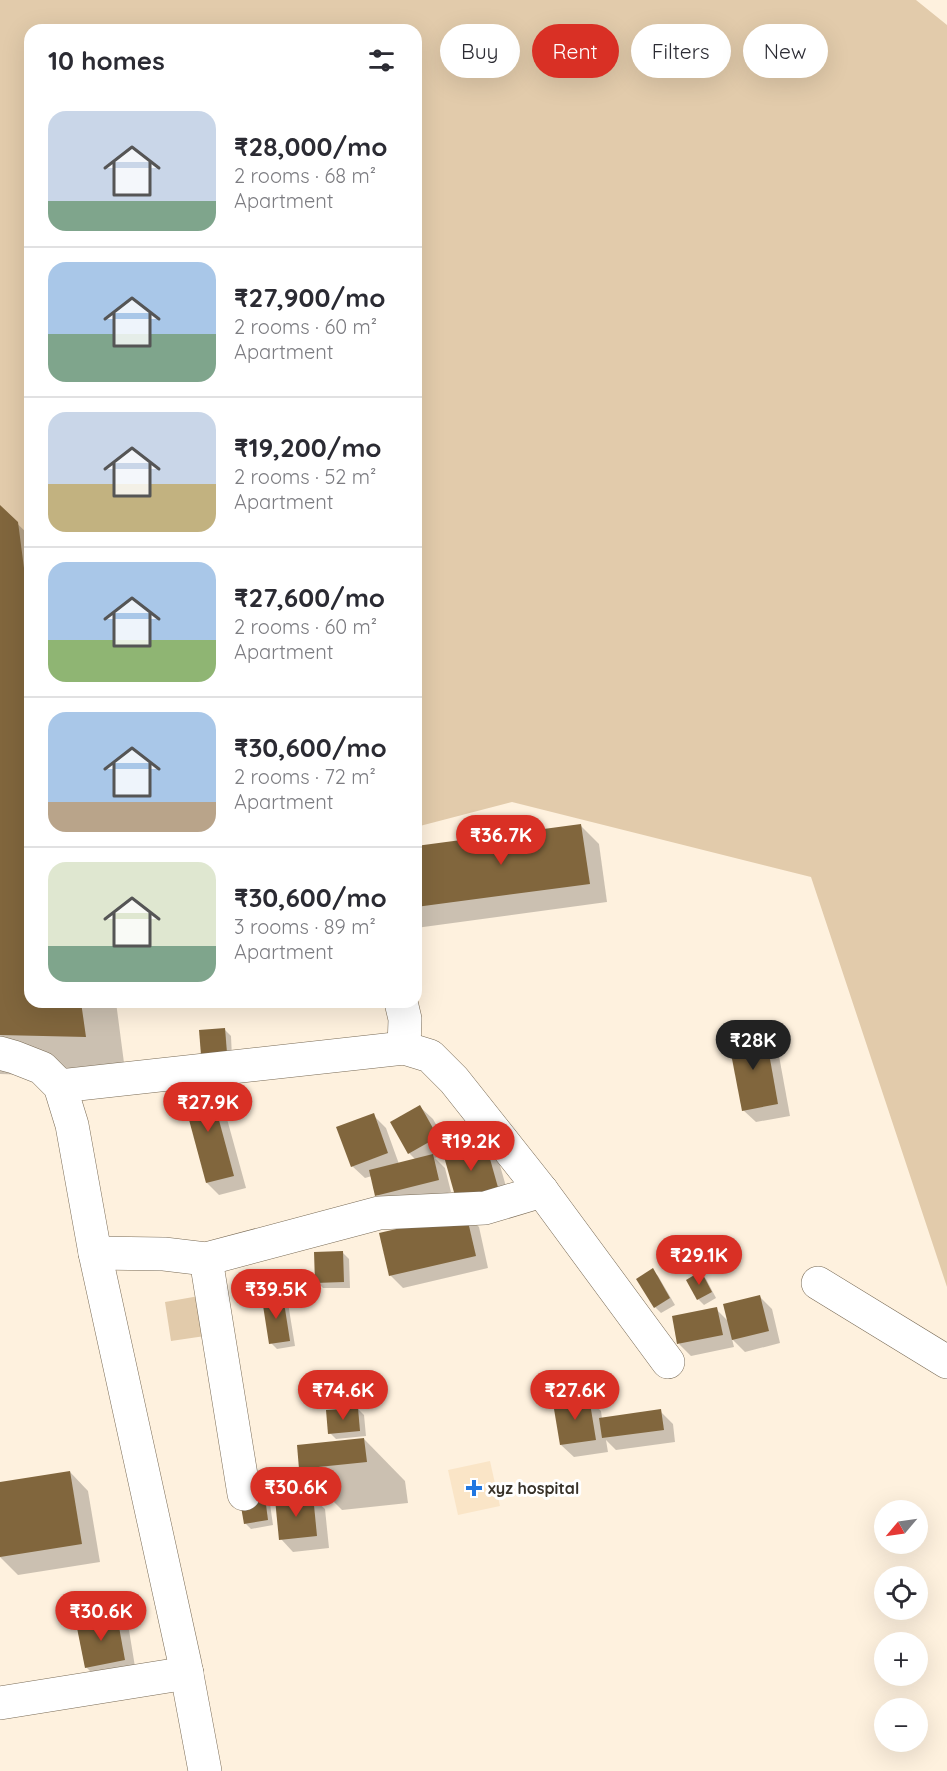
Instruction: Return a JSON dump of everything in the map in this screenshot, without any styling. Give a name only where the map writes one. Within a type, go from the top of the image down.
[{"type":"street","points":[[402,1008],[405,1018],[404,1048]]},
{"type":"street","points":[[60,1086],[404,1048],[430,1056],[454,1080],[542,1191],[668,1362]]},
{"type":"street","points":[[0,1053],[42,1068],[60,1086],[72,1125],[95,1253],[187,1672],[205,1771]]},
{"type":"street","points":[[95,1253],[165,1254],[206,1259],[379,1213],[485,1208],[542,1191]]},
{"type":"street","points":[[206,1259],[244,1494]]},
{"type":"street","points":[[818,1283],[947,1362]]},
{"type":"street","points":[[0,1703],[187,1672]]},
{"type":"shaded area","points":[[0,0],[916,0],[947,25],[947,1287],[811,877],[512,802],[422,825],[422,24],[24,24],[24,675],[0,592]]},
{"type":"shaded area","points":[[199,1296],[205,1336],[171,1341],[165,1302]]},
{"type":"shaded area","name":"xyz hospital","points":[[490,1461],[500,1506],[458,1515],[448,1470]]},
{"type":"building","points":[[0,505],[18,522],[24,568],[24,1008],[82,1008],[86,1037],[0,1035]]},
{"type":"building","points":[[581,824],[590,884],[422,906],[422,845]]},
{"type":"building","points":[[225,1028],[227,1053],[201,1055],[199,1030]]},
{"type":"building","points":[[765,1031],[778,1104],[742,1111],[728,1038]]},
{"type":"building","points":[[209,1083],[234,1176],[206,1183],[181,1090]]},
{"type":"building","points":[[420,1105],[438,1137],[408,1154],[390,1122]]},
{"type":"building","points":[[374,1113],[388,1153],[351,1167],[336,1127]]},
{"type":"building","points":[[485,1141],[499,1191],[457,1203],[443,1153]]},
{"type":"building","points":[[433,1154],[439,1180],[375,1196],[369,1170]]},
{"type":"building","points":[[466,1213],[476,1256],[389,1276],[379,1233]]},
{"type":"building","points":[[343,1251],[344,1282],[315,1283],[314,1252]]},
{"type":"building","points":[[653,1268],[670,1298],[654,1308],[636,1279]]},
{"type":"building","points":[[701,1271],[712,1292],[697,1300],[686,1280]]},
{"type":"building","points":[[760,1295],[769,1331],[732,1340],[723,1304]]},
{"type":"building","points":[[283,1296],[290,1341],[269,1344],[262,1299]]},
{"type":"building","points":[[717,1307],[723,1335],[677,1344],[672,1316]]},
{"type":"building","points":[[589,1397],[596,1440],[560,1445],[553,1403]]},
{"type":"building","points":[[358,1408],[360,1431],[328,1434],[326,1410]]},
{"type":"building","points":[[661,1409],[664,1430],[602,1438],[599,1418]]},
{"type":"building","points":[[364,1438],[367,1462],[299,1469],[297,1445]]},
{"type":"building","points":[[70,1471],[82,1544],[0,1557],[0,1482]]},
{"type":"building","points":[[313,1495],[317,1536],[279,1540],[275,1499]]},
{"type":"building","points":[[265,1497],[268,1520],[244,1524],[240,1501]]},
{"type":"building","points":[[117,1616],[125,1660],[85,1668],[76,1623]]},
{"type":"place","name":"xyz hospital","points":[[474,1488]]}]
